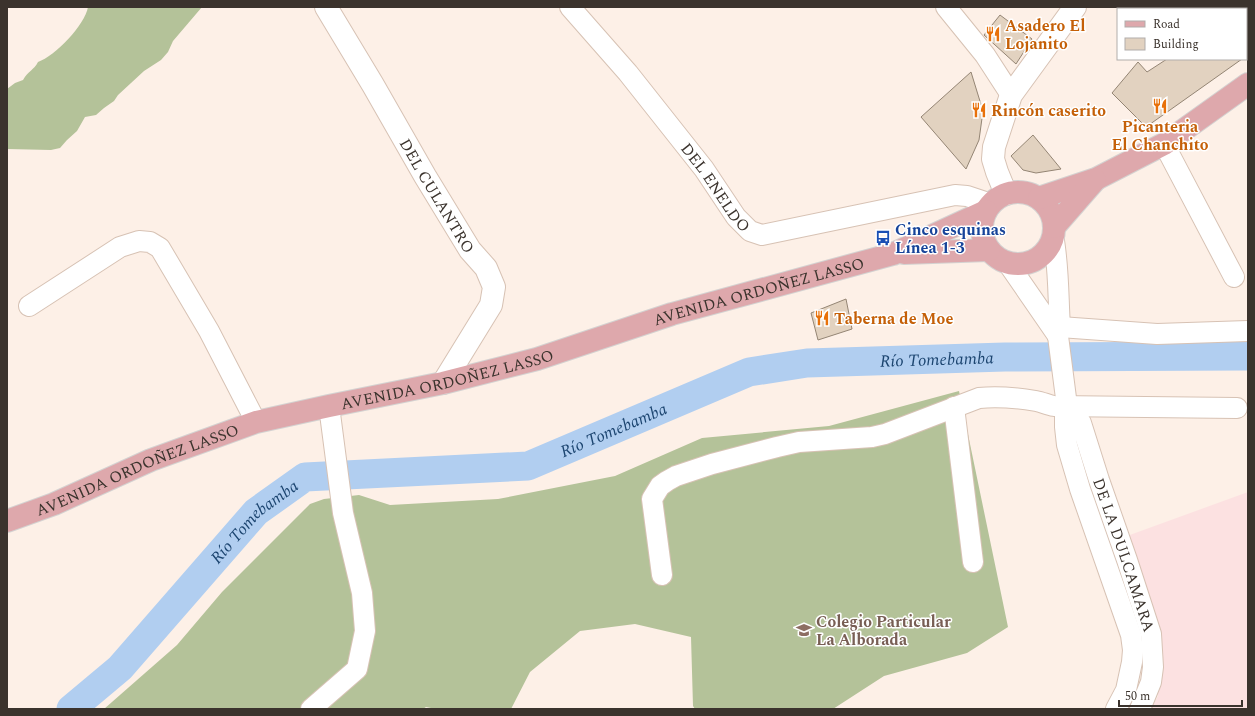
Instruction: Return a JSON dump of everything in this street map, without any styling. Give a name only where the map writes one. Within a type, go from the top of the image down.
[{"type":"main road","points":[[1039,198],[1096,179],[1164,144],[1248,84]]},
{"type":"main road","points":[[1054,231],[1052,216],[1047,206],[1039,198],[1029,193],[1017,192],[994,203],[983,221],[982,231],[984,241],[989,250],[997,257],[1007,262],[1017,264],[1027,263],[1036,259],[1048,248],[1054,231],[1096,179]]},
{"type":"main road","name":"AVENIDA ORDOÑEZ LASSO","points":[[7,521],[54,504],[151,460],[256,422],[443,383],[537,359],[672,314],[892,254],[994,203]]},
{"type":"main road","name":"AVENIDA ORDOÑEZ LASSO","points":[[892,254],[989,250]]},
{"type":"street","name":"DEL CULANTRO","points":[[326,7],[470,250],[486,268],[494,287],[491,306],[443,383]]},
{"type":"street","name":"DEL ENELDO","points":[[570,7],[628,73],[704,169],[736,217],[750,231],[762,235],[955,194],[994,203]]},
{"type":"street","points":[[946,7],[985,55],[1011,95]]},
{"type":"street","points":[[994,203],[997,172],[994,159],[994,147],[1011,95],[1075,7]]},
{"type":"street","points":[[1164,144],[1234,277]]},
{"type":"street","name":"DE LA DULCAMARA","points":[[1054,231],[1057,264],[1058,335],[1067,402],[1065,415],[1067,445],[1080,489],[1131,636],[1134,650],[1126,690],[1116,709]]},
{"type":"street","points":[[29,306],[120,247],[139,241],[150,242],[160,248],[176,274],[209,331],[256,422]]},
{"type":"street","name":"DE LA DULCAMARA","points":[[1007,262],[1058,335]]},
{"type":"street","points":[[1058,335],[1248,331]]},
{"type":"street","points":[[662,575],[652,499],[660,486],[667,481],[712,464],[799,442],[872,437],[885,434],[979,398],[989,397],[1038,401],[1046,404],[1067,402],[1237,408]]},
{"type":"street","name":"DE LA DULCAMARA","points":[[1067,402],[1081,423],[1150,634],[1153,668],[1151,682],[1140,709]]},
{"type":"street","points":[[311,709],[357,669],[365,631],[362,593],[343,513],[328,406]]},
{"type":"street","points":[[954,407],[973,562]]},
{"type":"shaded area","points":[[1248,492],[1248,709],[1151,709],[1158,696],[1156,625],[1127,536]]},
{"type":"green space","points":[[88,7],[202,7],[173,41],[168,52],[161,60],[144,71],[118,95],[114,101],[96,115],[85,117],[77,131],[60,148],[51,150],[7,149],[7,89],[15,83],[23,80],[38,62],[53,53],[68,39],[86,14]]},
{"type":"green space","points":[[959,391],[1008,627],[967,653],[884,676],[833,709],[695,709],[693,706],[691,637],[635,624],[580,631],[530,672],[511,709],[436,709],[426,707],[423,709],[104,709],[177,645],[222,592],[310,504],[324,499],[359,495],[390,505],[498,499],[615,476],[702,438],[829,426]]},
{"type":"building","points":[[1000,15],[1032,39],[1016,64],[984,35]]},
{"type":"building","points":[[1165,60],[1241,60],[1146,127],[1112,93],[1138,62],[1147,72]]},
{"type":"building","points":[[971,72],[983,111],[979,140],[966,169],[921,117]]},
{"type":"building","points":[[1033,135],[1061,169],[1036,173],[1023,170],[1011,156]]},
{"type":"building","points":[[846,299],[852,329],[818,340],[811,313]]},
{"type":"waterway","name":"Río Tomebamba","points":[[71,709],[120,668],[256,512],[305,477],[528,466],[749,372],[807,363],[1005,357],[1248,356]]},
{"type":"place","name":"Asadero El Lojanito","points":[[993,34]]},
{"type":"place","name":"Picanteria El Chanchito","points":[[1160,106]]},
{"type":"place","name":"Rincón caserito","points":[[979,110]]},
{"type":"place","name":"Cinco esquinas Línea 1-3","points":[[883,238]]},
{"type":"place","name":"Taberna de Moe","points":[[822,318]]},
{"type":"place","name":"Colegio Particular La Alborada","points":[[804,630]]}]
